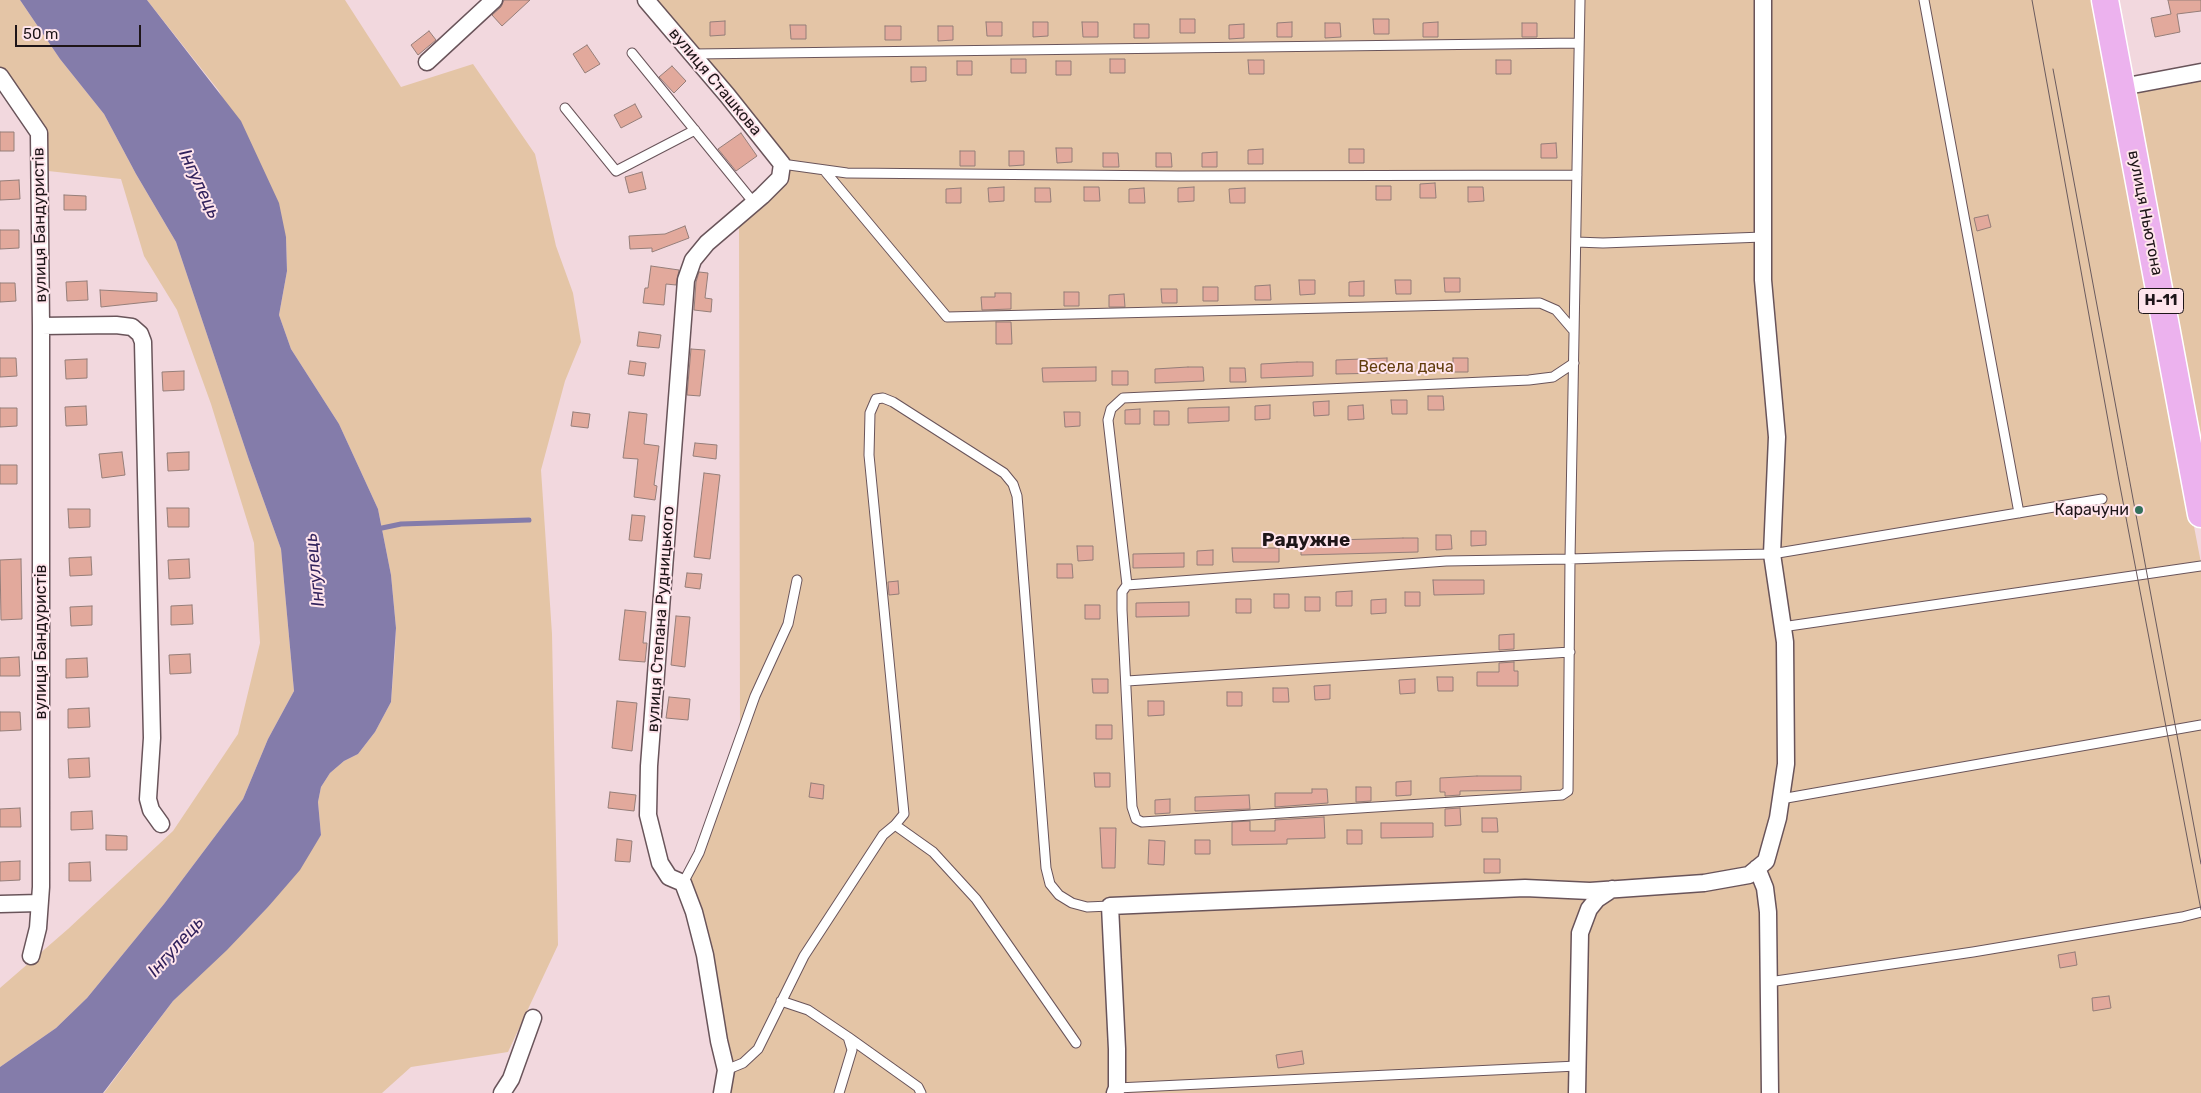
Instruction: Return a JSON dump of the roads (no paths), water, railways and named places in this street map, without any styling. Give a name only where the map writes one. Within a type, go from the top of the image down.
[{"type":"main road","name":"вулиця Ньютона","points":[[2105,0],[2201,514]]},
{"type":"street","points":[[427,62],[494,0]]},
{"type":"street","name":"вулиця Сташкова","points":[[646,0],[694,54],[782,164]]},
{"type":"street","points":[[1116,1091],[1110,906],[1525,888],[1590,891],[1736,879],[1750,875],[1766,861],[1778,818],[1786,764],[1785,642],[1772,554],[1777,437],[1763,280],[1763,0]]},
{"type":"street","points":[[2122,87],[2201,72]]},
{"type":"street","name":"вулиця Бандуристів","points":[[0,76],[38,133],[41,326],[41,887],[38,928],[31,956]]},
{"type":"street","name":"вулиця Степана Рудницького","points":[[683,883],[669,877],[660,863],[648,815],[649,766],[686,280],[693,260],[707,243],[780,178],[782,164]]},
{"type":"street","name":"вулиця Бандуристів","points":[[41,326],[116,325],[132,327],[140,334],[143,342],[152,738],[148,799],[151,810],[161,824]]},
{"type":"street","points":[[1757,868],[1765,888],[1768,912],[1770,1093]]},
{"type":"street","points":[[683,883],[694,912],[705,955],[719,1041],[726,1070],[722,1093]]},
{"type":"street","points":[[1576,1093],[1580,933],[1589,909],[1597,899],[1612,889]]},
{"type":"street","points":[[0,904],[39,903]]},
{"type":"street","points":[[502,1093],[510,1079],[533,1018]]},
{"type":"lane","points":[[1574,363],[1553,377],[1529,380],[1123,398],[1111,409],[1108,420],[1127,585],[1122,592],[1122,610],[1132,807],[1136,818],[1142,822],[1562,795],[1568,791],[1570,558],[1574,363],[1580,0]]},
{"type":"lane","points":[[1924,0],[2020,513]]},
{"type":"lane","points":[[694,54],[1579,43]]},
{"type":"lane","points":[[632,53],[754,203]]},
{"type":"lane","points":[[565,108],[616,171],[695,130]]},
{"type":"lane","points":[[782,164],[847,173],[1159,176],[1577,175]]},
{"type":"lane","points":[[824,170],[948,317],[1540,303],[1556,310],[1574,331]]},
{"type":"lane","points":[[1576,242],[1603,243],[1763,238]]},
{"type":"lane","points":[[726,1070],[743,1063],[758,1049],[804,956],[871,852],[883,835],[896,825],[904,814],[869,455],[870,413],[876,399],[883,398],[893,402],[1004,473],[1013,484],[1017,496],[1046,868],[1050,884],[1059,895],[1072,903],[1087,907],[1110,906]]},
{"type":"lane","points":[[1127,585],[1446,561],[1772,554],[2102,499]]},
{"type":"lane","points":[[1782,627],[2201,566]]},
{"type":"lane","points":[[683,883],[699,853],[755,696],[788,624],[797,580]]},
{"type":"lane","points":[[1127,681],[1570,652]]},
{"type":"lane","points":[[1781,800],[2201,725]]},
{"type":"lane","points":[[896,825],[933,852],[976,899],[1076,1043]]},
{"type":"lane","points":[[1769,982],[1983,951],[2182,917],[2201,912]]},
{"type":"lane","points":[[781,1001],[808,1010],[848,1037],[918,1088],[922,1093]]},
{"type":"lane","points":[[839,1093],[852,1050],[848,1037]]},
{"type":"lane","points":[[1116,1091],[1577,1066]]},
{"type":"water","name":"Інгулець","points":[[20,0],[147,0],[241,121],[279,203],[286,237],[287,271],[279,315],[291,349],[339,424],[378,509],[391,575],[396,628],[391,702],[375,732],[358,754],[344,761],[330,773],[321,787],[318,802],[321,835],[300,870],[227,950],[173,1001],[103,1093],[0,1093],[0,1067],[56,1028],[87,998],[164,904],[243,799],[268,739],[294,691],[281,549],[176,242],[136,174],[104,114],[60,59]]},
{"type":"waterway","points":[[382,528],[401,524],[529,520]]},
{"type":"tram line","points":[[2032,0],[2119,481],[2201,910]]},
{"type":"tram line","points":[[2053,69],[2201,864]]},
{"type":"place","name":"Карачуни","points":[[2139,510]]},
{"type":"district","name":"Радужне","points":[[1306,541]]},
{"type":"park label","name":"Весела дача","points":[[1406,367]]}]
